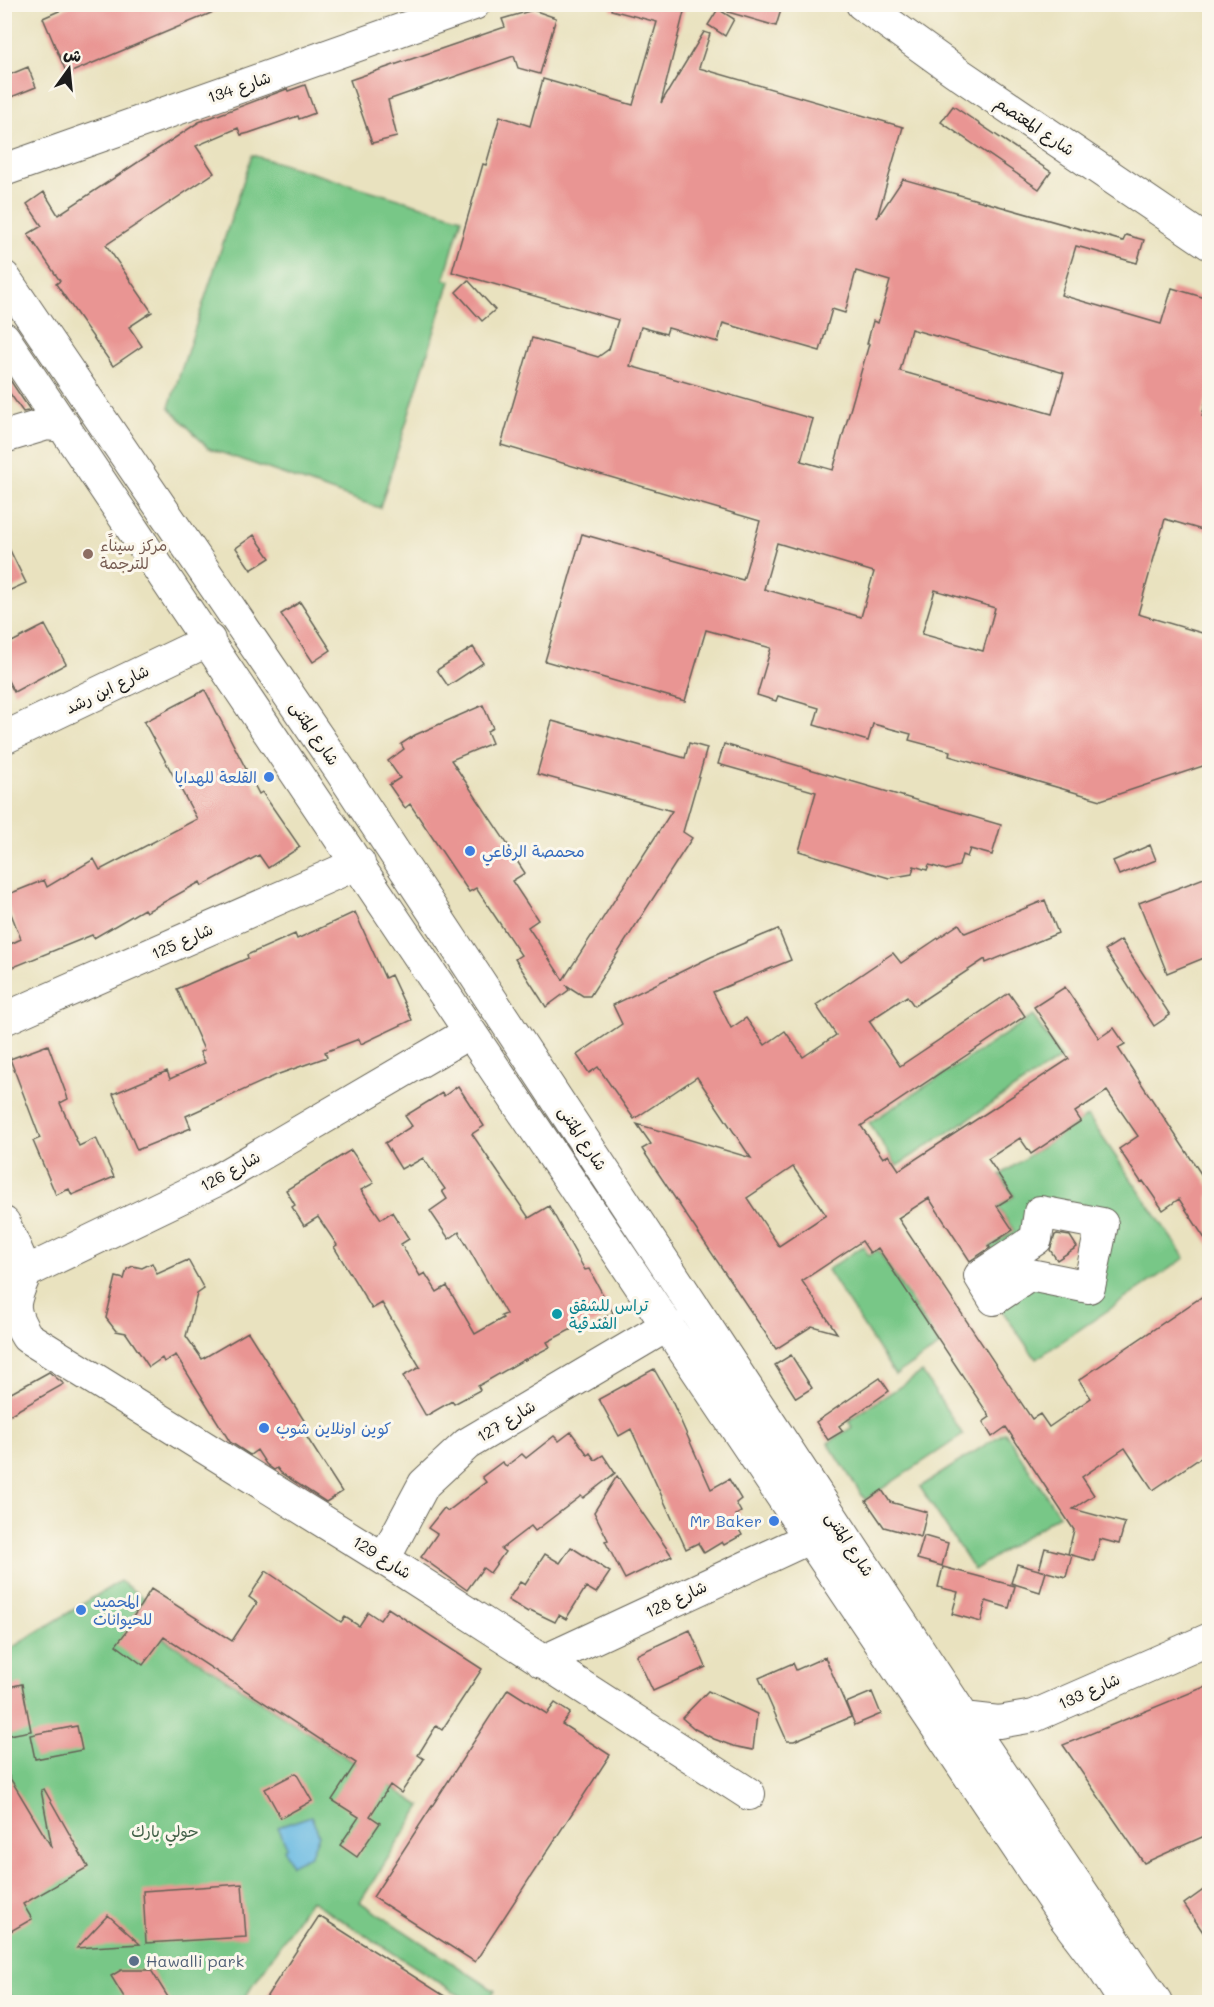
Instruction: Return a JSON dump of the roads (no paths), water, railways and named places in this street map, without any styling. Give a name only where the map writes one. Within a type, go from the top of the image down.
[{"type":"street","name":"شارع 134","points":[[4,170],[474,4]]},
{"type":"street","name":"شارع المعتصم","points":[[862,4],[955,72],[1209,244]]},
{"type":"street","name":"شارع المثنى","points":[[4,278],[340,770],[964,1718],[1156,2002]]},
{"type":"street","name":"شارع المثنى","points":[[4,338],[359,863],[1058,1908],[1125,2002]]},
{"type":"street","points":[[4,437],[47,424],[64,426]]},
{"type":"street","name":"شارع ابن رشد","points":[[4,738],[209,640]]},
{"type":"street","name":"شارع 125","points":[[4,1019],[359,863]]},
{"type":"street","name":"شارع 126","points":[[26,1272],[219,1179],[470,1032]]},
{"type":"street","points":[[4,1223],[26,1272]]},
{"type":"street","name":"شارع 129","points":[[26,1272],[14,1300],[17,1320],[27,1337],[384,1559],[749,1794]]},
{"type":"street","name":"شارع 127","points":[[384,1559],[424,1484],[467,1444],[668,1324]]},
{"type":"street","name":"شارع 128","points":[[542,1662],[811,1537]]},
{"type":"street","name":"شارع 133","points":[[964,1718],[999,1722],[1034,1716],[1209,1639]]},
{"type":"water","points":[[311,1816],[319,1835],[310,1856],[291,1865],[284,1849],[287,1847],[278,1827]]},
{"type":"place","name":"مركز سيناًء للترجمة","points":[[88,554]]},
{"type":"place","name":"القلعة للهدايا","points":[[269,777]]},
{"type":"place","name":"محمصة الرفاعي","points":[[470,851]]},
{"type":"place","name":"تراس للشقق الفندقية","points":[[557,1314]]},
{"type":"place","name":"كوين اونلاين شوب","points":[[264,1428]]},
{"type":"place","name":"Mr Baker","points":[[774,1521]]},
{"type":"place","name":"المحميد للحيوانات","points":[[81,1610]]},
{"type":"place","name":"Hawalli park","points":[[134,1961]]},
{"type":"park label","name":"حولي بارك","points":[[165,1831]]}]
